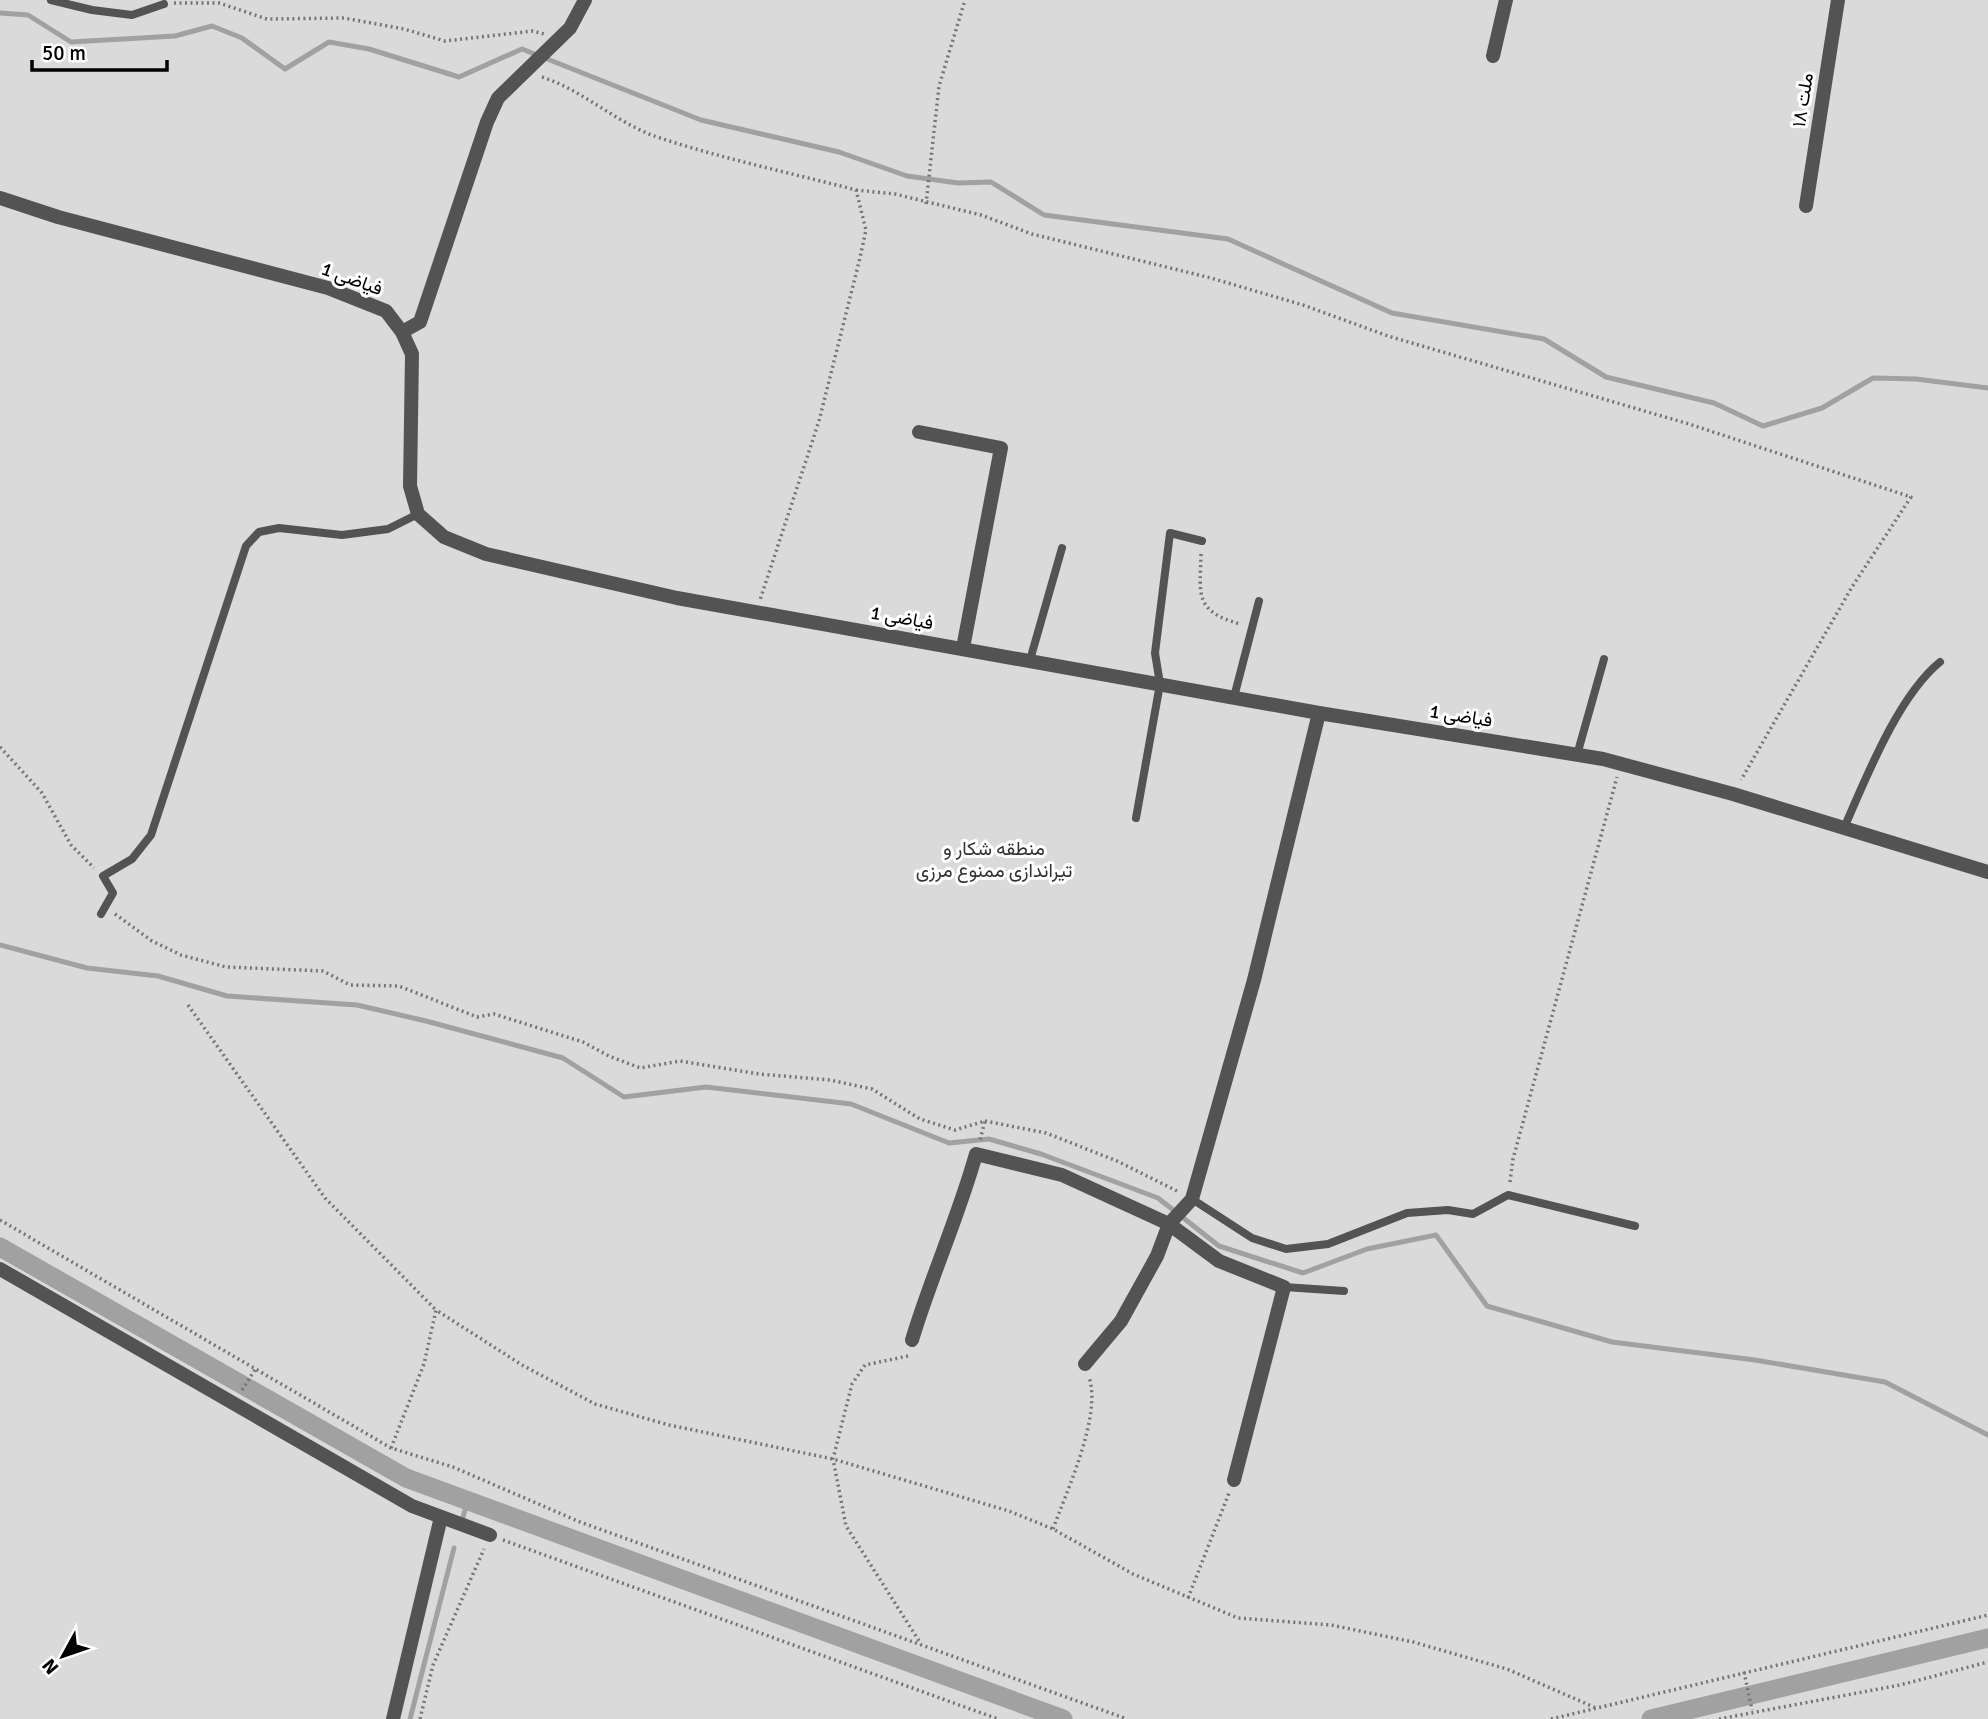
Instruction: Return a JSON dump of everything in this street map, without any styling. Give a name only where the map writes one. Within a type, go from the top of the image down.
[{"type":"street","points":[[402,332],[420,322],[487,122],[499,99],[570,29],[585,0]]},
{"type":"street","points":[[1493,56],[1506,0]]},
{"type":"street","name":"ملت ۱۸","points":[[1806,206],[1838,0]]},
{"type":"street","name":"فیاضی 1","points":[[0,198],[58,217],[328,288],[386,311],[402,332],[412,354],[410,486],[418,513],[444,537],[486,554],[677,598],[1620,764],[1733,794],[1988,872]]},
{"type":"street","points":[[919,432],[1002,448],[962,648]]},
{"type":"street","points":[[1085,1364],[1121,1321],[1157,1256],[1171,1222],[1189,1202],[1254,980],[1319,713]]},
{"type":"street","points":[[912,1340],[928,1286],[960,1211],[976,1154],[1062,1175],[1171,1222],[1219,1261],[1284,1287],[1234,1480]]},
{"type":"street","points":[[0,1269],[411,1506],[490,1535]]},
{"type":"street","points":[[393,1719],[441,1517]]},
{"type":"lane","points":[[51,0],[92,10],[132,15],[164,4]]},
{"type":"lane","points":[[103,910],[113,893],[103,876],[132,859],[151,835],[246,546],[259,532],[279,528],[342,536],[388,529],[418,513]]},
{"type":"lane","points":[[1136,818],[1160,684],[1155,653],[1170,533],[1202,541]]},
{"type":"lane","points":[[1030,660],[1062,548]]},
{"type":"lane","points":[[1234,697],[1259,601]]},
{"type":"lane","points":[[1577,755],[1604,659]]},
{"type":"lane","points":[[1844,828],[1874,760],[1922,677],[1940,662]]},
{"type":"lane","points":[[1189,1202],[1252,1238],[1286,1249],[1328,1244],[1407,1213],[1448,1210],[1473,1214],[1508,1195],[1635,1226]]},
{"type":"lane","points":[[1284,1287],[1343,1292]]},
{"type":"path","points":[[926,204],[939,86],[965,0]]},
{"type":"path","points":[[164,4],[219,3],[267,19],[344,18],[404,29],[445,41],[533,31],[556,42]]},
{"type":"path","points":[[531,68],[563,84],[606,112],[659,138],[856,190],[895,194],[926,204],[981,215],[1032,234],[1211,278],[1303,305],[1388,335],[1689,424],[1911,497],[1852,587],[1733,794]]},
{"type":"path","points":[[756,612],[819,421],[859,262],[866,230],[856,190]]},
{"type":"path","points":[[1202,541],[1200,596],[1215,617],[1252,628]]},
{"type":"path","points":[[0,747],[42,793],[71,845],[103,876]]},
{"type":"path","points":[[1508,1195],[1513,1159],[1620,764]]},
{"type":"path","points":[[103,910],[152,941],[181,955],[226,967],[323,971],[350,985],[399,986],[477,1017],[494,1014],[583,1042],[640,1068],[680,1061],[759,1074],[830,1080],[872,1089],[920,1119],[955,1130],[985,1122],[1046,1133],[1117,1161],[1189,1202]]},
{"type":"path","points":[[188,1005],[325,1198],[436,1310],[522,1366],[595,1404],[669,1425],[833,1460],[1009,1511],[1053,1529],[1133,1574],[1238,1618],[1331,1625],[1413,1642],[1507,1669],[1596,1708]]},
{"type":"path","points":[[982,1130],[985,1122]]},
{"type":"path","points":[[0,1220],[391,1448],[453,1467],[580,1522],[1127,1719]]},
{"type":"path","points":[[391,1448],[424,1364],[436,1310]]},
{"type":"path","points":[[912,1340],[909,1356],[865,1365],[852,1384],[833,1460],[846,1526],[922,1646]]},
{"type":"path","points":[[1053,1529],[1073,1473],[1094,1392],[1085,1364]]},
{"type":"path","points":[[236,1399],[256,1368]]},
{"type":"path","points":[[1188,1598],[1234,1480]]},
{"type":"path","points":[[420,1719],[433,1665],[490,1535],[998,1719]]},
{"type":"path","points":[[1551,1719],[1988,1615]]},
{"type":"path","points":[[1719,1719],[1752,1710],[1900,1685],[1988,1662]]},
{"type":"path","points":[[1744,1672],[1752,1710]]},
{"type":"green space","name":"منطقه شکار و تیراندازی ممنوع مرزی","points":[[0,0],[1988,0],[1988,1719],[0,1719]]},
{"type":"waterway","points":[[0,13],[28,15],[71,42],[175,36],[212,26],[242,38],[285,69],[329,42],[369,49],[459,77],[522,49],[701,120],[839,152],[907,176],[958,183],[991,182],[1044,215],[1228,239],[1392,313],[1544,339],[1606,377],[1714,403],[1763,426],[1822,408],[1873,378],[1916,379],[1988,388]]},
{"type":"waterway","points":[[0,945],[87,968],[158,976],[227,996],[357,1005],[426,1021],[563,1058],[624,1097],[706,1087],[851,1104],[949,1143],[989,1139],[1041,1154],[1158,1198],[1219,1246],[1303,1273],[1367,1249],[1436,1235],[1487,1306],[1612,1342],[1755,1360],[1885,1382],[1988,1435]]},
{"type":"waterway","points":[[0,1247],[406,1478],[1063,1719]]},
{"type":"waterway","points":[[463,1517],[467,1503]]},
{"type":"waterway","points":[[410,1719],[454,1548]]},
{"type":"waterway","points":[[1651,1719],[1988,1638]]}]
